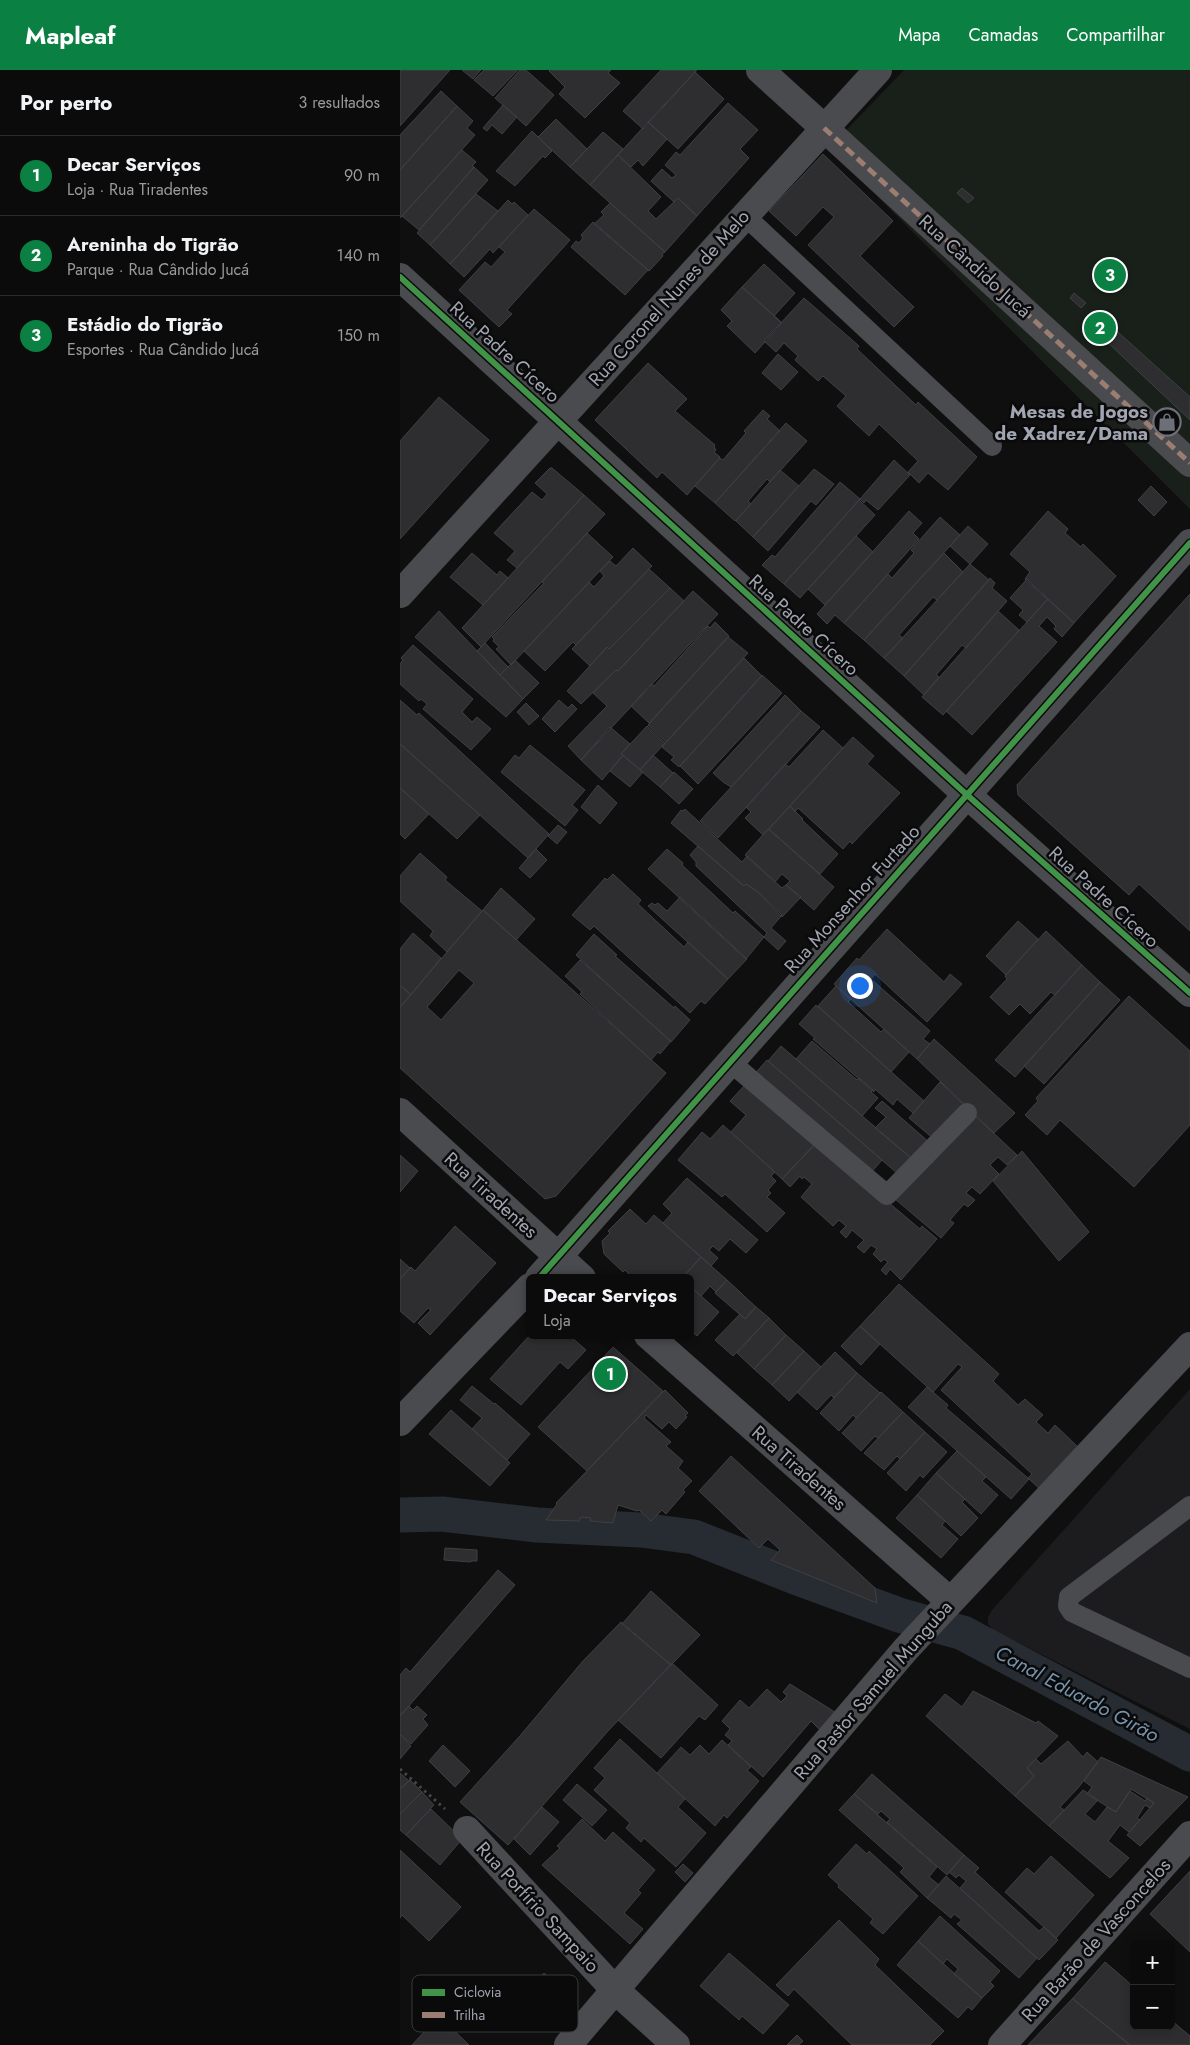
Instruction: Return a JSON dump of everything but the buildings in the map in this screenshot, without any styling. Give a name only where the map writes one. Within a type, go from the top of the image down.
[{"type":"street","name":"Rua Cândido Jucá","points":[[760,70],[1190,463]]},
{"type":"street","name":"Rua Coronel Nunes de Melo","points":[[400,594],[878,70]]},
{"type":"street","name":"Rua Padre Cícero","points":[[400,277],[559,420],[966,794],[1190,993]]},
{"type":"street","name":"Rua Monsenhor Furtado","points":[[543,1274],[729,1061],[1190,543]]},
{"type":"street","name":"Rua Tiradentes","points":[[400,1112],[578,1274]]},
{"type":"street","points":[[400,1422],[526,1291]]},
{"type":"street","name":"Rua Tiradentes","points":[[652,1339],[945,1607]]},
{"type":"street","name":"Rua Pastor Samuel Munguba","points":[[568,2045],[906,1649],[1190,1346]]},
{"type":"street","name":"Rua Porfírio Sampaio","points":[[467,1830],[614,1990],[676,2045]]},
{"type":"street","name":"Rua Barão de Vasconcelos","points":[[1002,2045],[1190,1835]]},
{"type":"lane","points":[[744,215],[992,446]]},
{"type":"lane","points":[[729,1061],[887,1195],[967,1114]]},
{"type":"lane","points":[[1190,1506],[1069,1597],[1068,1606],[1072,1612],[1190,1668]]},
{"type":"shaded area","points":[[904,70],[1190,70],[1190,509],[829,148]]},
{"type":"shaded area","points":[[1190,1389],[1190,1729],[993,1630],[988,1624],[988,1617],[992,1610]]},
{"type":"waterway","name":"Canal Eduardo Girão","points":[[400,1515],[442,1514],[537,1525],[641,1530],[694,1537],[899,1615],[963,1633],[1190,1754]]},
{"type":"marked path","points":[[824,128],[1190,463]]},
{"type":"cycle path","points":[[400,277],[966,794],[1190,993]]},
{"type":"cycle path","points":[[543,1274],[1190,543]]},
{"type":"place","name":"Estádio do Tigrão","points":[[1110,275]]},
{"type":"place","name":"Areninha do Tigrão","points":[[1100,328]]},
{"type":"place","name":"Mesas de Jogos de Xadrez/Dama","points":[[1167,422]]},
{"type":"place","name":"Decar Serviços","points":[[610,1374]]}]
